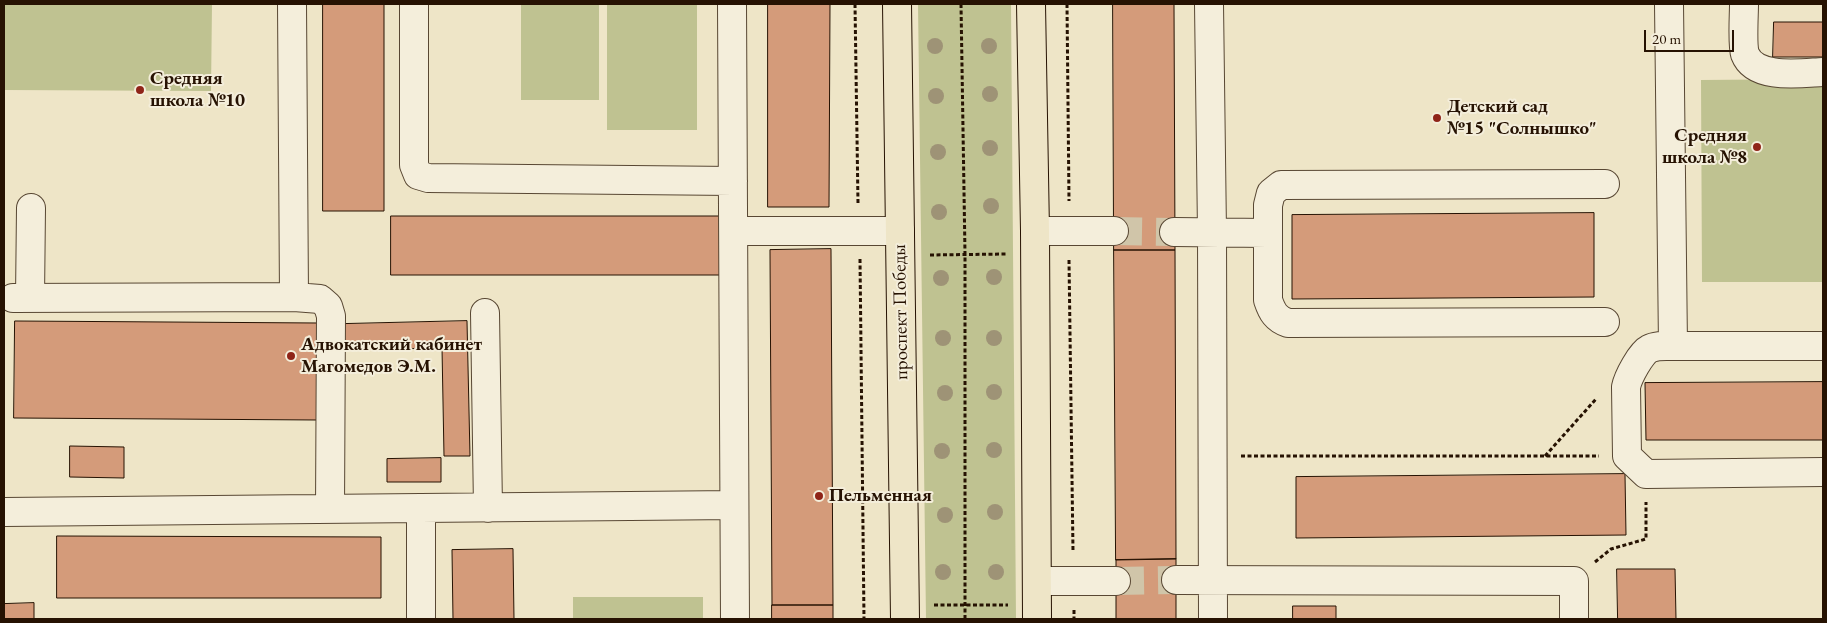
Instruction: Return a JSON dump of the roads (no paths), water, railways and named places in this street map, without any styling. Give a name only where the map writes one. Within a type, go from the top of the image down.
[{"type":"main road","name":"проспект Победы","points":[[897,4],[905,612]]},
{"type":"main road","points":[[1032,4],[1037,602]]},
{"type":"lane","points":[[292,4],[294,297]]},
{"type":"lane","points":[[414,4],[414,165],[418,175],[428,178],[733,181]]},
{"type":"lane","points":[[732,4],[735,619]]},
{"type":"lane","points":[[1209,4],[1212,232],[1213,619]]},
{"type":"lane","points":[[1669,4],[1673,346]]},
{"type":"lane","points":[[1744,4],[1744,53],[1750,64],[1769,73],[1823,72]]},
{"type":"lane","points":[[1604,322],[1288,324],[1278,320],[1268,300],[1267,233],[1269,199],[1271,193],[1281,185],[1605,184]]},
{"type":"lane","points":[[31,208],[22,298],[294,297],[320,299],[328,306],[331,316],[330,509]]},
{"type":"lane","points":[[734,231],[858,230],[900,243]]},
{"type":"lane","points":[[1035,243],[1069,231],[1114,232]]},
{"type":"lane","points":[[1174,232],[1267,233]]},
{"type":"lane","points":[[485,313],[488,508]]},
{"type":"lane","points":[[1823,346],[1656,346],[1647,350],[1628,378],[1626,386],[1636,465],[1823,472]]},
{"type":"lane","points":[[4,512],[734,505]]},
{"type":"lane","points":[[421,509],[421,619]]},
{"type":"lane","points":[[1176,580],[1574,581],[1574,619]]},
{"type":"lane","points":[[1037,602],[1073,581],[1116,581]]},
{"type":"tunnel","points":[[1114,231],[1174,232]]},
{"type":"tunnel","points":[[1116,581],[1176,580]]},
{"type":"place","name":"Средняя школа №10","points":[[140,90]]},
{"type":"place","name":"Детский сад №15 \"Солнышко\"","points":[[1437,118]]},
{"type":"place","name":"Средняя школа №8","points":[[1757,147]]},
{"type":"place","name":"Адвокатский кабинет Магомедов Э.М.","points":[[291,356]]},
{"type":"place","name":"Пельменная","points":[[819,496]]}]
